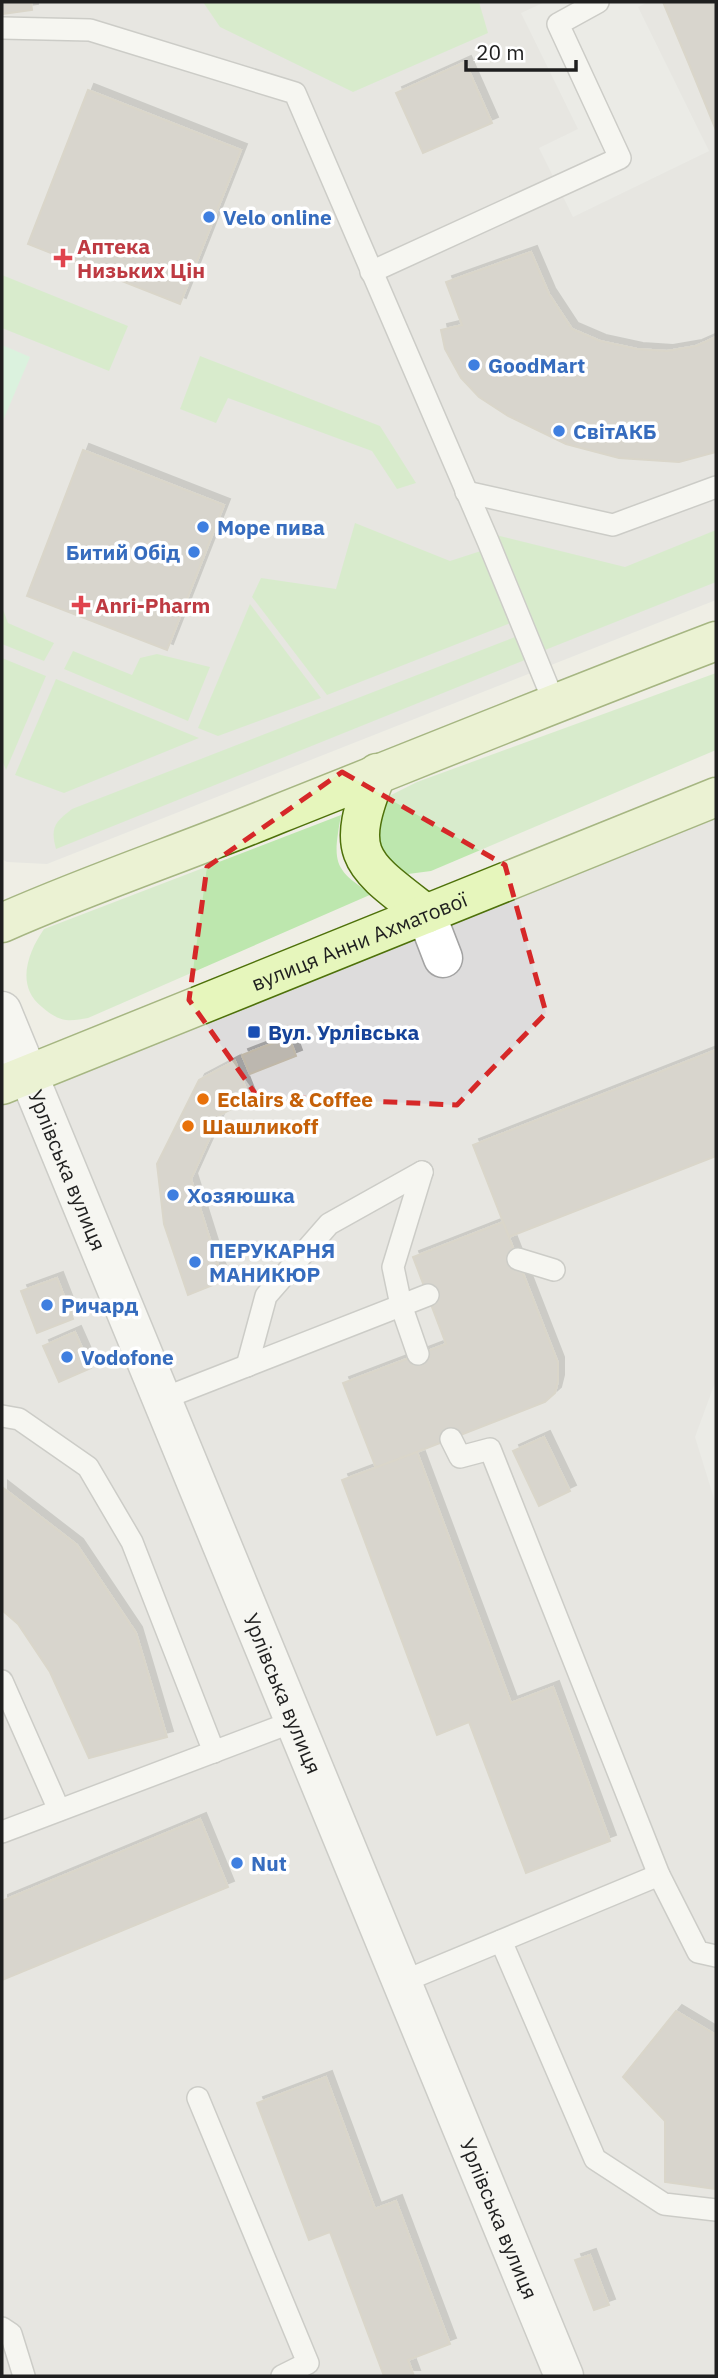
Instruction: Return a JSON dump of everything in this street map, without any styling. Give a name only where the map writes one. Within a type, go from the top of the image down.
[{"type":"main road","points":[[2,923],[55,899],[277,815],[554,702],[716,641]]},
{"type":"main road","points":[[377,773],[364,806],[359,829],[362,850],[370,869],[426,914]]},
{"type":"main road","name":"вулиця Анни Ахматової","points":[[14,1080],[716,797]]},
{"type":"street","points":[[426,914],[443,958]]},
{"type":"street","name":"Урлівська вулиця","points":[[2,1011],[14,1080],[162,1399],[564,2376]]},
{"type":"lane","points":[[371,272],[620,158],[558,24],[598,2]]},
{"type":"lane","points":[[2,29],[90,30],[295,93],[554,702]]},
{"type":"lane","points":[[466,492],[613,525],[716,487]]},
{"type":"lane","points":[[247,1366],[266,1296],[329,1224],[422,1171],[393,1267],[401,1305],[418,1354]]},
{"type":"lane","points":[[518,1259],[554,1270]]},
{"type":"lane","points":[[162,1399],[428,1295]]},
{"type":"lane","points":[[2,1416],[19,1419],[88,1466],[132,1542],[214,1752]]},
{"type":"lane","points":[[451,1439],[460,1457],[490,1449],[659,1875],[698,1951],[716,1956]]},
{"type":"lane","points":[[2,1681],[59,1810]]},
{"type":"lane","points":[[2,1832],[295,1721]]},
{"type":"lane","points":[[402,1982],[659,1875]]},
{"type":"lane","points":[[500,1941],[595,2159],[664,2204],[716,2210]]},
{"type":"lane","points":[[198,2098],[308,2362],[282,2376]]},
{"type":"lane","points":[[2,2328],[11,2334],[24,2376]]},
{"type":"highlighted area","points":[[342,772],[505,865],[546,1013],[457,1105],[257,1096],[189,1000],[207,867]]},
{"type":"shaded area","points":[[2,2],[716,2],[716,600],[47,864],[7,862],[2,859]]},
{"type":"shaded area","points":[[545,2],[648,2],[638,7],[709,151],[573,217],[539,148],[578,129],[521,13]]},
{"type":"shaded area","points":[[716,797],[716,2376],[2,2376],[2,1085]]},
{"type":"shaded area","points":[[716,1380],[716,1505],[695,1437]]},
{"type":"green space","points":[[203,2],[479,2],[488,33],[353,92],[220,27]]},
{"type":"green space","points":[[2,275],[128,326],[109,371],[2,328]]},
{"type":"green space","points":[[2,345],[30,357],[2,423]]},
{"type":"green space","points":[[200,356],[380,426],[416,483],[397,489],[372,451],[228,398],[216,423],[180,409]]},
{"type":"green space","points":[[355,523],[450,561],[487,549],[516,621],[327,695],[252,597],[261,578],[336,589]]},
{"type":"green space","points":[[716,530],[716,582],[540,652],[488,533],[625,567]]},
{"type":"green space","points":[[250,604],[321,698],[218,736],[198,728]]},
{"type":"green space","points":[[2,607],[8,623],[54,643],[44,661],[2,644]]},
{"type":"green space","points":[[520,635],[530,658],[56,849],[55,826],[72,809]]},
{"type":"green space","points":[[73,651],[132,675],[140,658],[157,654],[210,667],[188,721],[64,669]]},
{"type":"green space","points":[[2,658],[46,676],[6,770],[2,760]]},
{"type":"green space","points":[[716,673],[716,750],[431,871],[408,874],[389,866],[377,851],[378,811],[391,795],[417,782]]},
{"type":"green space","points":[[56,679],[199,738],[64,793],[15,775]]},
{"type":"green space","points":[[341,815],[337,843],[338,862],[349,878],[372,894],[88,1018],[59,1018],[34,999],[29,989],[27,969],[33,948],[44,929]]},
{"type":"building","points":[[2,2],[31,2],[32,10],[2,14]]},
{"type":"building","points":[[663,2],[716,2],[716,130],[689,64]]},
{"type":"building","points":[[465,62],[492,123],[423,153],[396,93]]},
{"type":"building","points":[[88,90],[241,150],[180,304],[28,244]]},
{"type":"building","points":[[531,252],[549,294],[572,329],[600,341],[637,349],[667,351],[696,346],[716,337],[716,452],[679,462],[619,458],[566,444],[508,416],[479,397],[461,378],[445,349],[441,330],[462,325],[446,282]]},
{"type":"building","points":[[83,450],[224,505],[167,650],[27,596]]},
{"type":"building","points":[[289,1037],[296,1056],[250,1074],[242,1055]]},
{"type":"building","points":[[716,1050],[716,1156],[509,1237],[473,1145]]},
{"type":"building","points":[[235,1061],[250,1099],[220,1115],[191,1179],[223,1281],[188,1295],[164,1224],[157,1164],[199,1080]]},
{"type":"building","points":[[503,1222],[558,1363],[555,1393],[545,1402],[376,1468],[343,1383],[446,1344],[413,1257]]},
{"type":"building","name":"Ричард","points":[[57,1278],[73,1319],[37,1333],[21,1291]]},
{"type":"building","name":"Vodofone","points":[[75,1332],[91,1368],[59,1382],[43,1346]]},
{"type":"building","points":[[544,1437],[570,1491],[539,1506],[513,1451]]},
{"type":"building","points":[[417,1452],[511,1703],[553,1687],[610,1841],[526,1873],[469,1722],[437,1735],[342,1480]]},
{"type":"building","points":[[2,1487],[77,1545],[136,1633],[167,1737],[89,1758],[50,1672],[18,1624],[2,1610]]},
{"type":"building","points":[[200,1819],[228,1887],[2,1980],[2,1901]]},
{"type":"building","points":[[676,2011],[716,2035],[716,2189],[665,2182],[665,2121],[623,2077]]},
{"type":"building","points":[[326,2077],[375,2209],[396,2201],[450,2344],[408,2360],[414,2376],[384,2376],[330,2232],[309,2240],[257,2103]]},
{"type":"building","points":[[590,2255],[609,2305],[594,2310],[575,2260]]},
{"type":"place","name":"Velo online","points":[[209,217]]},
{"type":"place","name":"Аптека Низьких Цін","points":[[63,258]]},
{"type":"place","name":"GoodMart","points":[[474,365]]},
{"type":"place","name":"СвітАКБ","points":[[559,431]]},
{"type":"place","name":"Море пива","points":[[203,527]]},
{"type":"place","name":"Битий Обід","points":[[194,552]]},
{"type":"place","name":"Anri-Pharm","points":[[81,605]]},
{"type":"place","name":"Вул. Урлівська","points":[[254,1032]]},
{"type":"place","name":"Eclairs & Coffee","points":[[203,1099]]},
{"type":"place","name":"Шашликоff","points":[[188,1126]]},
{"type":"place","name":"Хозяюшка","points":[[173,1195]]},
{"type":"place","name":"ПЕРУКАРНЯ МАНИКЮР","points":[[195,1262]]},
{"type":"place","name":"Ричард","points":[[47,1305]]},
{"type":"place","name":"Vodofone","points":[[67,1357]]},
{"type":"place","name":"Nut","points":[[237,1863]]}]
